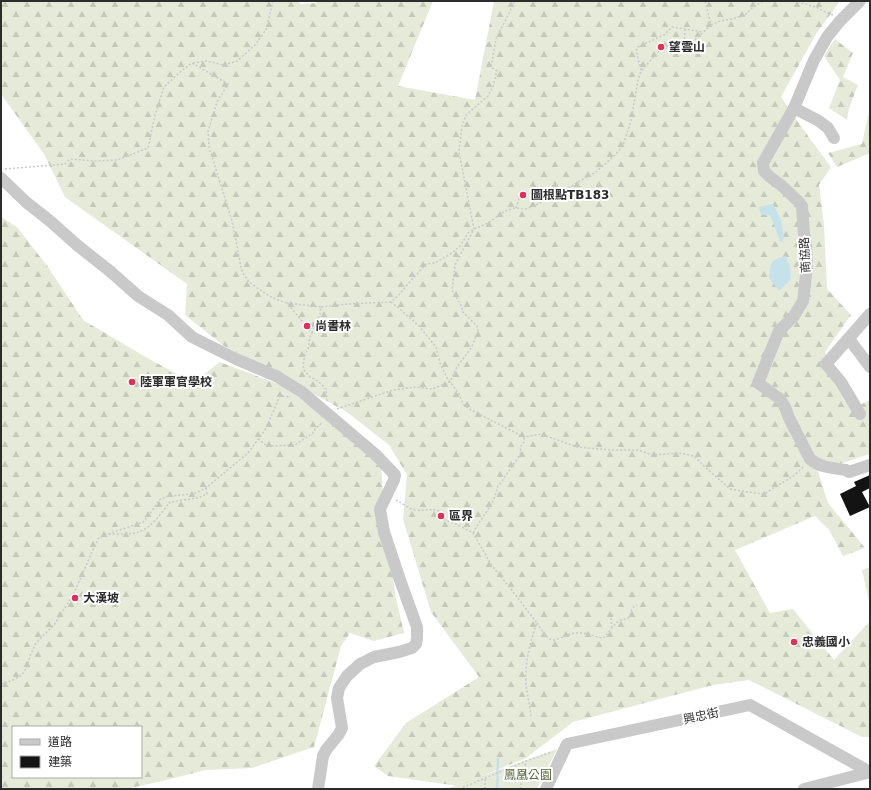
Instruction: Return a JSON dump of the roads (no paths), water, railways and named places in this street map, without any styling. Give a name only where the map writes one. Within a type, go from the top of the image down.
[{"type":"street","name":"商協路","points":[[860,1],[840,21],[827,37],[814,60],[794,108],[762,163],[764,171],[781,185],[802,206],[807,267],[803,301],[794,316],[779,331],[758,383],[780,399],[810,459],[816,464],[850,472],[870,465]]},
{"type":"street","points":[[794,108],[819,121],[828,128],[834,138]]},
{"type":"street","points":[[1,178],[26,202],[138,296],[168,315],[192,337],[236,359],[276,376],[302,392],[375,454],[395,476],[380,509],[384,532],[417,627],[416,644],[412,648],[374,657],[360,664],[347,676],[339,688],[338,698],[342,728],[323,756],[318,789]]},
{"type":"street","points":[[860,414],[841,382],[826,364],[870,314]]},
{"type":"street","points":[[849,339],[870,367]]},
{"type":"street","name":"興忠街","points":[[546,789],[566,744],[750,705],[870,772]]},
{"type":"street","points":[[804,789],[870,772]]},
{"type":"water","points":[[773,204],[781,220],[784,238],[781,243],[770,215],[761,215],[759,207]]},
{"type":"water","points":[[786,256],[790,266],[791,279],[779,291],[769,278],[770,268],[774,260]]},
{"type":"waterway","points":[[497,789],[498,759]]},
{"type":"place","name":"望雲山","points":[[661,47]]},
{"type":"place","name":"圖根點TB183","points":[[523,195]]},
{"type":"place","name":"尚書林","points":[[307,326]]},
{"type":"place","name":"陸軍軍官學校","points":[[132,382]]},
{"type":"place","name":"區界","points":[[441,516]]},
{"type":"place","name":"大漢坡","points":[[75,598]]},
{"type":"place","name":"忠義國小","points":[[794,642]]},
{"type":"park label","name":"鳳凰公園","points":[[528,775]]}]
